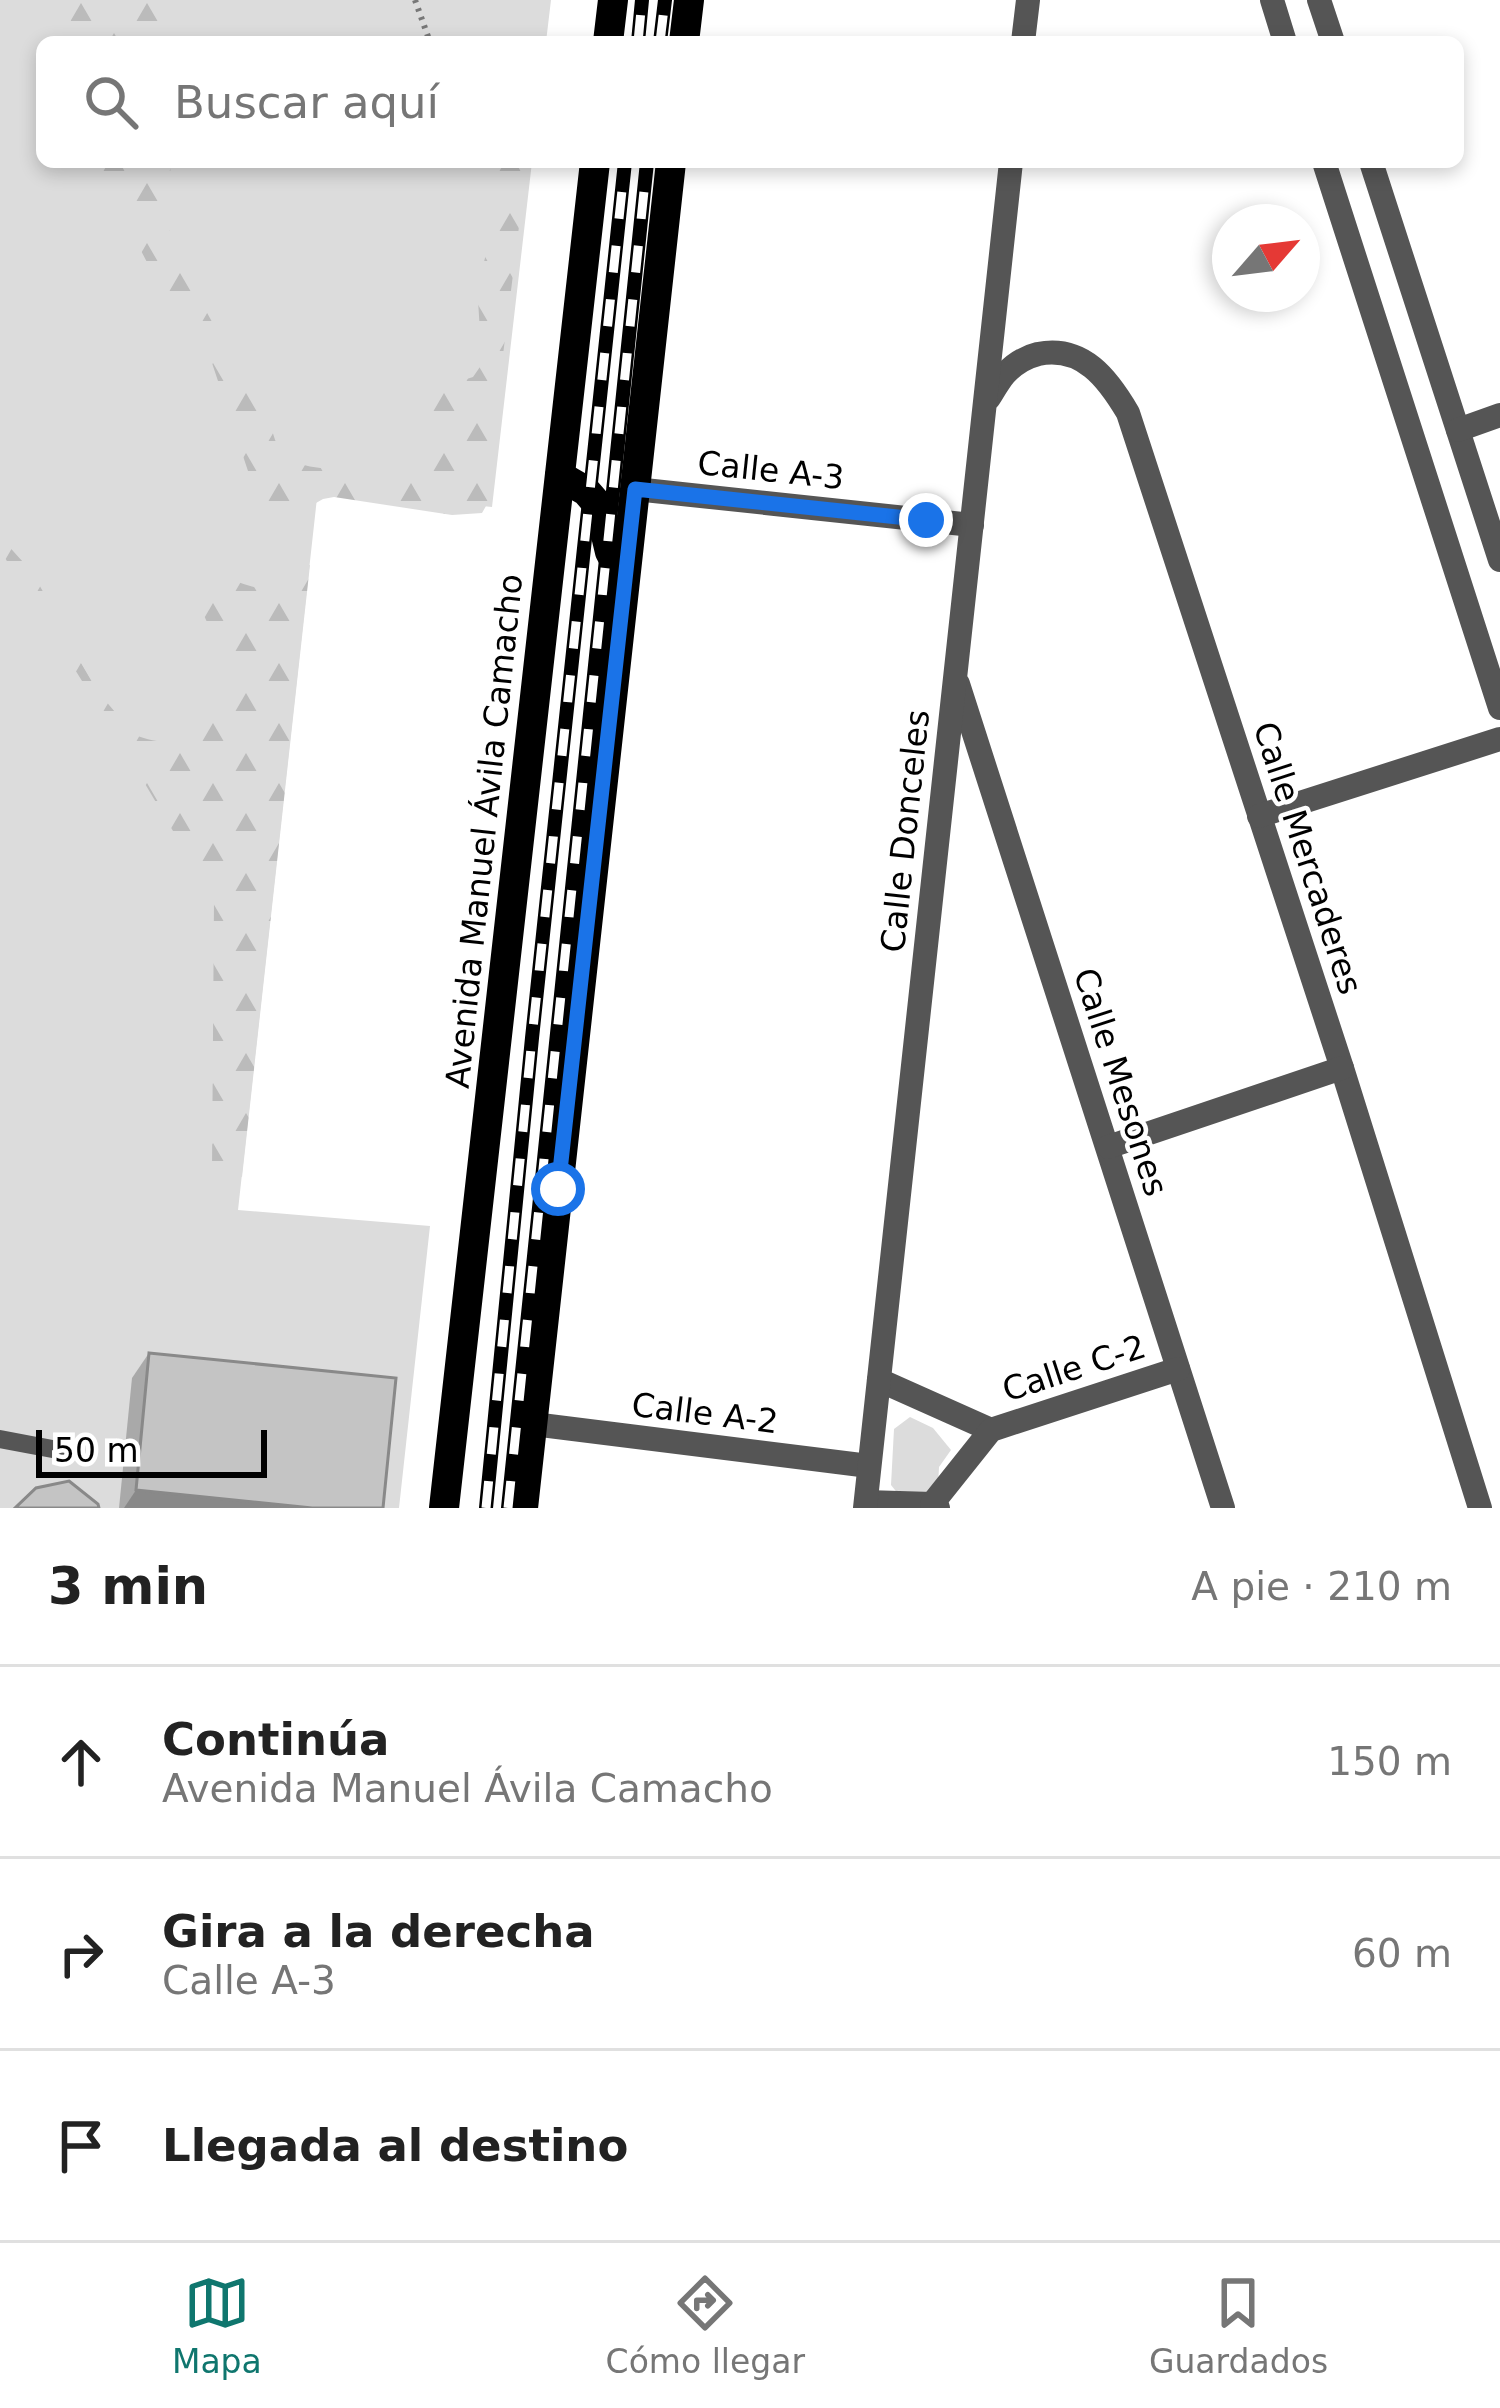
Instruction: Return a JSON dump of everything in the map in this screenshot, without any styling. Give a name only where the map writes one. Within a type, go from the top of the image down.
[{"type":"main road","points":[[609,36],[613,0]]},
{"type":"main road","points":[[685,36],[689,0]]},
{"type":"main road","name":"Avenida Manuel Ávila Camacho","points":[[444,1508],[594,168]]},
{"type":"main road","points":[[524,1508],[670,168]]},
{"type":"main road","points":[[560,476],[586,491],[599,506],[610,552],[624,578]]},
{"type":"street","points":[[1024,36],[1028,0]]},
{"type":"street","points":[[1272,0],[1284,36]]},
{"type":"street","points":[[1319,0],[1331,36]]},
{"type":"street","name":"Calle Donceles","points":[[865,1505],[1010,168]]},
{"type":"street","points":[[1326,168],[1500,708]]},
{"type":"street","points":[[1373,168],[1500,560]]},
{"type":"street","name":"Calle Mercaderes","points":[[985,403],[1006,372],[1026,357],[1067,353],[1088,362],[1110,383],[1128,413],[1480,1508]]},
{"type":"street","points":[[1458,430],[1500,415]]},
{"type":"street","name":"Calle A-3","points":[[635,489],[972,525]]},
{"type":"street","name":"Calle Mesones","points":[[955,676],[1223,1508]]},
{"type":"street","points":[[1259,816],[1500,739]]},
{"type":"street","points":[[1108,1147],[1342,1069]]},
{"type":"street","name":"Calle C-2","points":[[934,1506],[991,1430],[1178,1369]]},
{"type":"street","name":"Calle C-2","points":[[879,1380],[991,1430]]},
{"type":"street","name":"Calle A-2","points":[[533,1424],[869,1466]]},
{"type":"street","points":[[865,1505],[934,1506]]},
{"type":"lane","points":[[0,1439],[63,1451]]},
{"type":"path","points":[[416,0],[428,36]]},
{"type":"green space","points":[[0,0],[551,0],[547,36],[36,36],[36,168],[531,168],[492,507],[318,489],[238,1210],[430,1226],[399,1508],[0,1508]]},
{"type":"green space","points":[[73,0],[165,0],[178,36],[69,36]]},
{"type":"green space","points":[[98,168],[171,168],[166,210],[175,247],[212,322],[261,395],[284,455],[310,466],[405,478],[427,473],[433,467],[431,414],[439,383],[473,377],[482,364],[478,300],[496,217],[497,168],[526,168],[490,499],[482,513],[452,515],[334,497],[281,523],[253,486],[211,360],[178,322]]},
{"type":"green space","points":[[0,536],[31,572],[92,680],[123,723],[138,736],[159,741],[186,738],[208,724],[220,706],[224,686],[215,642],[184,568],[195,564],[250,586],[272,589],[286,582],[298,564],[310,565],[242,1177],[212,1170],[214,900],[0,550]]},
{"type":"green space","points":[[910,1417],[933,1428],[951,1450],[939,1467],[938,1486],[929,1494],[899,1495],[891,1485],[894,1429]]},
{"type":"building","points":[[149,1353],[396,1378],[383,1508],[312,1508],[136,1490]]},
{"type":"building","points":[[69,1481],[99,1508],[15,1508],[36,1488]]},
{"type":"railway","points":[[639,36],[642,0]]},
{"type":"railway","points":[[661,36],[665,0]]},
{"type":"railway","points":[[486,1508],[624,168]]},
{"type":"railway","points":[[508,1508],[646,168]]},
{"type":"route","points":[[558,1189],[635,489],[926,520]]}]
